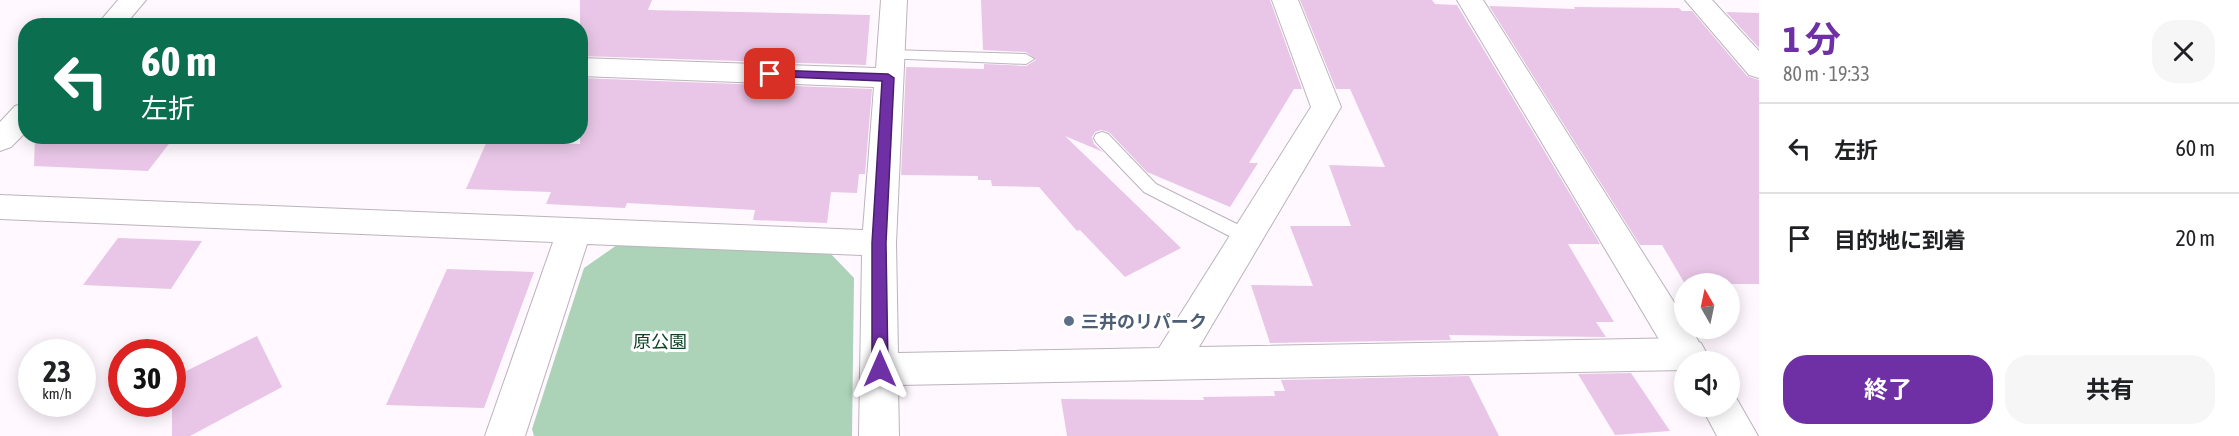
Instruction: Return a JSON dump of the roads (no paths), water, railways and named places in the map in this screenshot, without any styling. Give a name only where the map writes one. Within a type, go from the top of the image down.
[{"type":"street","points":[[116,18],[133,0]]},
{"type":"street","points":[[879,436],[879,243],[894,0]]},
{"type":"street","points":[[1170,364],[1326,107],[1285,0]]},
{"type":"street","points":[[1470,0],[1686,351]]},
{"type":"street","points":[[1698,0],[1759,69]]},
{"type":"street","points":[[588,67],[889,66]]},
{"type":"street","points":[[0,140],[18,121]]},
{"type":"street","points":[[0,207],[879,243]]},
{"type":"street","points":[[505,436],[574,231]]},
{"type":"street","points":[[880,369],[1674,358]]},
{"type":"street","points":[[1727,417],[1738,436]]},
{"type":"lane","points":[[889,66],[1026,59]]},
{"type":"lane","points":[[1102,138],[1150,188],[1247,237]]},
{"type":"place","name":"三井のリパーク","points":[[1069,321]]},
{"type":"park label","name":"原公園","points":[[660,341]]}]
